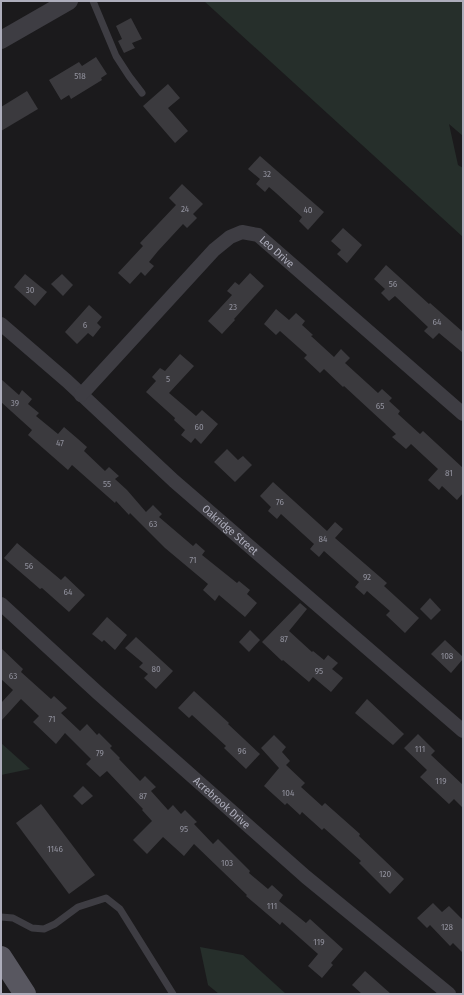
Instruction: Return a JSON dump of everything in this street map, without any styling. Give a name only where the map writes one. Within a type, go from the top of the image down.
[{"type":"main road","points":[[1,957],[25,994]]},
{"type":"street","points":[[1,40],[69,1]]},
{"type":"street","name":"Leo Drive","points":[[82,395],[214,250],[230,237],[242,232],[258,235],[463,414]]},
{"type":"street","name":"Oakridge Street","points":[[1,324],[82,395],[174,481],[463,731]]},
{"type":"street","name":"Acrebrook Drive","points":[[1,604],[98,693],[306,877],[449,994]]},
{"type":"lane","points":[[93,1],[116,56],[142,92]]},
{"type":"lane","points":[[1,917],[13,918],[32,928],[44,929],[55,924],[78,908],[106,898],[120,909],[173,994]]},
{"type":"shaded area","points":[[204,1],[463,1],[463,136],[449,124],[458,165],[463,168],[463,237]]},
{"type":"shaded area","points":[[1,743],[30,769],[1,775]]},
{"type":"shaded area","points":[[200,947],[243,955],[286,994],[219,994],[208,985]]},
{"type":"building","points":[[131,18],[142,39],[132,43],[135,48],[124,53],[118,41],[122,39],[116,26]]},
{"type":"building","points":[[96,57],[107,74],[101,78],[102,80],[71,99],[69,95],[61,100],[49,80],[79,62],[82,66]]},
{"type":"building","points":[[168,84],[180,98],[168,108],[188,131],[175,143],[143,106]]},
{"type":"building","points":[[27,91],[38,109],[1,131],[1,107]]},
{"type":"building","points":[[260,156],[324,212],[308,230],[299,221],[302,217],[276,193],[269,187],[265,192],[256,184],[260,179],[248,169]]},
{"type":"building","points":[[182,184],[203,204],[193,214],[197,218],[187,228],[183,224],[149,262],[154,266],[145,276],[141,272],[130,284],[118,273],[143,246],[140,243],[176,205],[169,198]]},
{"type":"building","points":[[343,228],[362,245],[347,263],[337,254],[341,250],[331,241]]},
{"type":"building","points":[[386,265],[463,332],[463,353],[439,333],[433,339],[424,331],[428,327],[395,296],[389,301],[381,293],[385,289],[374,279]]},
{"type":"building","points":[[250,273],[264,286],[222,334],[208,321],[232,295],[227,291],[235,282],[239,285]]},
{"type":"building","points":[[25,274],[47,292],[35,306],[14,287]]},
{"type":"building","points":[[62,274],[73,285],[63,296],[51,284]]},
{"type":"building","points":[[89,305],[102,317],[97,323],[101,327],[93,337],[88,333],[77,344],[65,332]]},
{"type":"building","points":[[276,309],[289,320],[296,313],[305,321],[302,325],[313,335],[311,336],[334,357],[341,349],[350,358],[345,363],[378,393],[382,389],[392,398],[389,401],[400,411],[398,414],[420,434],[423,431],[463,468],[463,493],[457,500],[442,486],[439,490],[428,480],[438,469],[411,444],[406,449],[392,437],[396,434],[344,386],[343,387],[324,369],[320,373],[304,358],[307,355],[280,331],[276,335],[264,324]]},
{"type":"building","points":[[180,354],[194,366],[169,393],[196,416],[202,410],[218,424],[201,444],[195,438],[191,443],[181,435],[185,430],[174,420],[175,418],[146,392],[156,381],[152,377],[160,368],[165,371]]},
{"type":"building","points":[[1,379],[19,395],[22,390],[32,399],[28,404],[39,413],[36,416],[58,434],[64,427],[87,447],[84,451],[105,471],[109,467],[119,476],[115,479],[127,490],[146,512],[153,505],[162,514],[159,517],[193,546],[196,543],[205,551],[202,555],[237,583],[239,581],[250,590],[247,594],[257,603],[245,617],[219,595],[215,601],[203,590],[208,584],[165,548],[130,513],[129,515],[116,501],[115,503],[72,465],[68,470],[28,435],[32,430],[1,402]]},
{"type":"building","points":[[227,449],[238,460],[243,456],[252,465],[235,482],[214,462]]},
{"type":"building","points":[[273,482],[327,531],[335,522],[343,529],[335,538],[387,583],[384,586],[419,618],[405,633],[386,615],[390,611],[367,591],[364,595],[355,587],[359,582],[324,551],[319,557],[310,549],[314,544],[281,514],[277,519],[268,511],[271,507],[260,496]]},
{"type":"building","points":[[17,543],[61,580],[65,576],[85,595],[69,612],[42,588],[40,589],[4,558]]},
{"type":"building","points":[[430,598],[441,610],[431,620],[420,609]]},
{"type":"building","points":[[300,603],[307,609],[289,631],[312,652],[313,651],[324,660],[328,655],[338,663],[332,669],[343,678],[331,692],[313,677],[309,682],[283,660],[282,661],[262,642]]},
{"type":"building","points":[[107,617],[127,635],[115,650],[104,640],[102,642],[92,634]]},
{"type":"building","points":[[250,630],[260,640],[249,652],[239,642]]},
{"type":"building","points":[[136,637],[173,671],[156,689],[144,678],[148,674],[139,667],[143,663],[125,648]]},
{"type":"building","points":[[445,640],[463,657],[451,673],[431,654]]},
{"type":"building","points":[[1,648],[23,669],[21,672],[51,699],[54,696],[67,708],[61,713],[80,731],[87,724],[97,735],[99,733],[112,746],[110,748],[140,781],[145,776],[156,787],[151,791],[168,810],[173,805],[181,814],[185,810],[197,822],[194,824],[213,844],[218,839],[250,871],[249,873],[268,889],[272,885],[283,895],[279,901],[306,923],[310,919],[343,949],[331,963],[333,965],[322,978],[308,966],[318,954],[282,922],[280,925],[246,896],[247,895],[194,844],[184,856],[163,837],[147,854],[133,840],[152,821],[142,810],[143,809],[107,771],[100,777],[86,764],[91,759],[65,733],[56,744],[33,722],[39,716],[21,699],[1,721],[1,703],[13,690],[1,679]]},
{"type":"building","points":[[194,691],[260,754],[246,769],[224,748],[226,746],[192,715],[189,718],[178,708]]},
{"type":"building","points":[[367,699],[404,734],[393,745],[355,713]]},
{"type":"building","points":[[418,734],[435,751],[431,755],[463,785],[463,808],[454,799],[449,804],[420,777],[427,770],[404,748]]},
{"type":"building","points":[[274,735],[286,747],[282,752],[290,761],[286,765],[305,783],[301,787],[322,806],[325,803],[360,834],[359,836],[404,879],[390,894],[359,863],[361,861],[324,828],[322,830],[302,812],[300,815],[287,803],[285,805],[264,786],[279,768],[261,748]]},
{"type":"building","points":[[83,786],[93,796],[82,805],[73,796]]},
{"type":"building","points":[[41,804],[95,875],[69,894],[16,823]]},
{"type":"building","points":[[433,903],[442,912],[449,906],[463,920],[463,953],[453,943],[450,946],[430,925],[427,928],[417,918]]},
{"type":"building","points":[[365,971],[391,994],[362,994],[352,985]]}]
